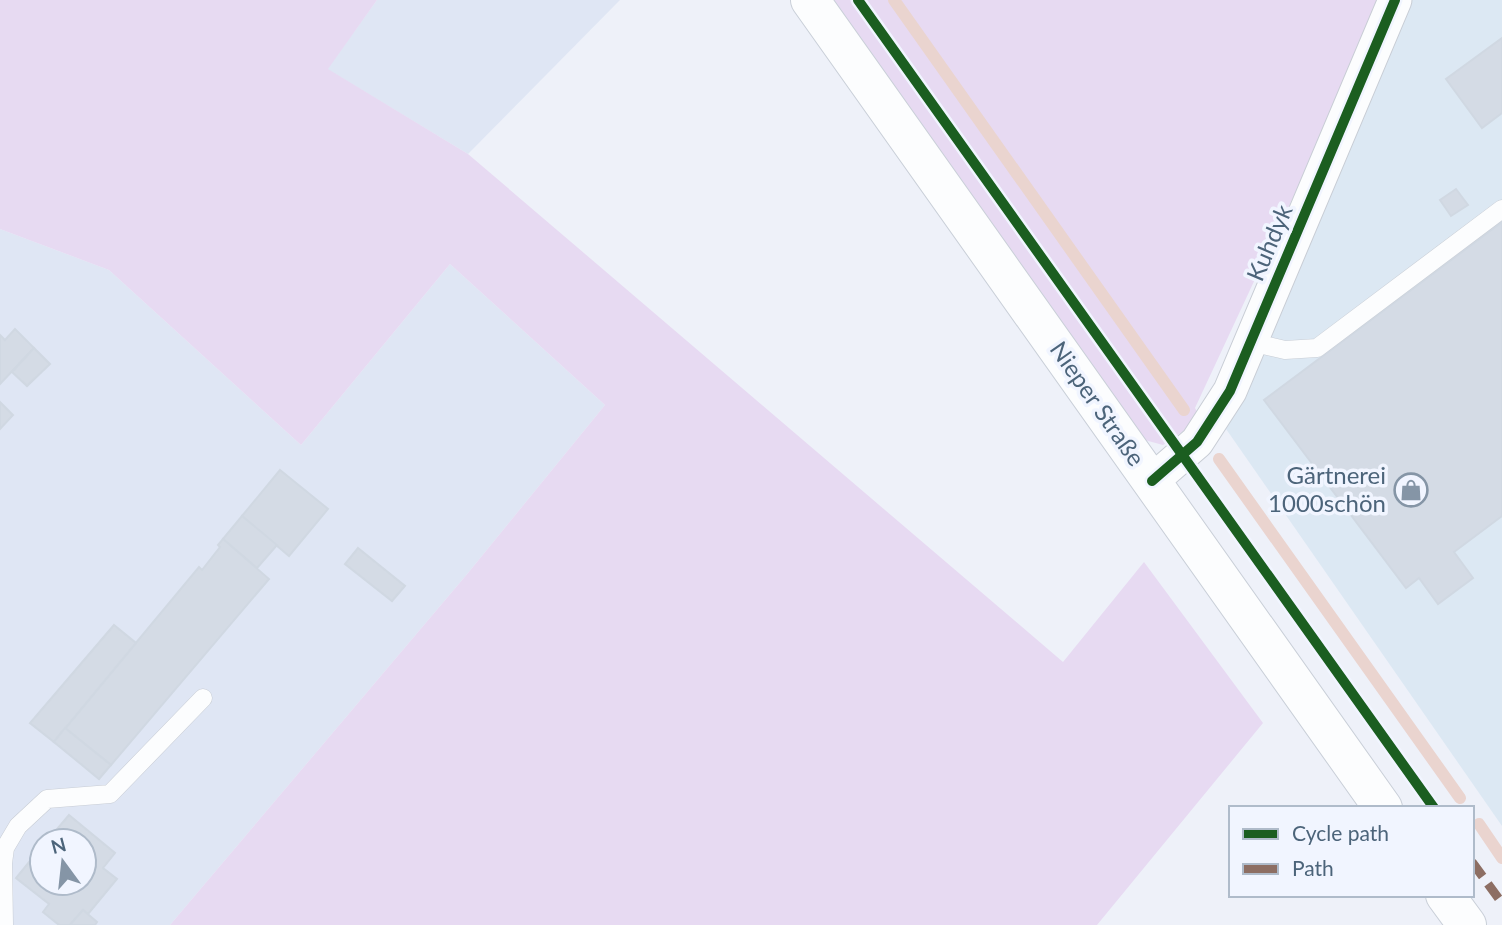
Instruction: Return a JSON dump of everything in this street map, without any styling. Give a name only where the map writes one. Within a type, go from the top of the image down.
[{"type":"main road","name":"Nieper Straße","points":[[810,0],[1382,806]]},
{"type":"main road","points":[[1447,897],[1466,925]]},
{"type":"street","name":"Kuhdyk","points":[[1152,481],[1197,442],[1230,391],[1395,0]]},
{"type":"lane","points":[[1250,342],[1285,351],[1317,348],[1502,209]]},
{"type":"lane","points":[[4,925],[5,848],[18,826],[47,799],[110,794],[203,698]]},
{"type":"shaded area","points":[[0,0],[377,0],[328,69],[468,154],[1063,662],[1144,562],[1263,723],[1097,925],[170,925],[468,573],[605,405],[450,264],[301,445],[109,270],[0,229]]},
{"type":"shaded area","points":[[377,0],[620,0],[468,154],[327,69]]},
{"type":"shaded area","points":[[830,0],[1385,0],[1195,408],[1201,419],[1163,445],[1141,439]]},
{"type":"shaded area","points":[[1397,0],[1502,0],[1502,826],[1217,416]]},
{"type":"shaded area","points":[[0,229],[109,270],[301,445],[450,264],[605,405],[468,573],[170,925],[0,925]]},
{"type":"building","points":[[1502,38],[1502,113],[1482,128],[1446,79]]},
{"type":"building","points":[[1456,189],[1468,205],[1451,216],[1440,200]]},
{"type":"building","points":[[1502,222],[1502,516],[1454,552],[1473,578],[1438,604],[1419,578],[1406,588],[1264,400]]},
{"type":"building","points":[[15,329],[34,348],[0,384],[0,335],[5,340]]},
{"type":"building","points":[[34,348],[50,364],[27,386],[12,372]]},
{"type":"building","points":[[0,402],[13,415],[0,429]]},
{"type":"building","points":[[280,470],[328,509],[289,556],[242,516]]},
{"type":"building","points":[[242,516],[277,545],[257,568],[223,539]]},
{"type":"building","points":[[223,539],[269,579],[111,765],[65,728],[199,567],[202,570]]},
{"type":"building","points":[[358,548],[405,586],[392,601],[345,564]]},
{"type":"building","points":[[114,625],[136,643],[54,742],[30,723]]},
{"type":"building","points":[[65,728],[111,765],[99,779],[54,742]]},
{"type":"building","points":[[69,815],[84,827],[59,827]]},
{"type":"building","points":[[98,839],[115,853],[103,868],[117,879],[88,914],[83,910],[70,925],[59,925],[43,912],[49,904],[40,897],[98,897]]},
{"type":"building","points":[[28,863],[28,887],[16,878]]},
{"type":"building","points":[[83,910],[97,922],[95,925],[70,925]]},
{"type":"waterway","points":[[894,0],[1184,410]]},
{"type":"waterway","points":[[1219,459],[1460,798]]},
{"type":"waterway","points":[[1479,824],[1502,858]]},
{"type":"marked path","points":[[1474,865],[1502,903]]},
{"type":"cycle path","points":[[858,0],[1433,806]]},
{"type":"cycle path","points":[[1152,481],[1197,442],[1230,391],[1395,0]]},
{"type":"place","name":"Gärtnerei 1000schön","points":[[1411,490]]}]
